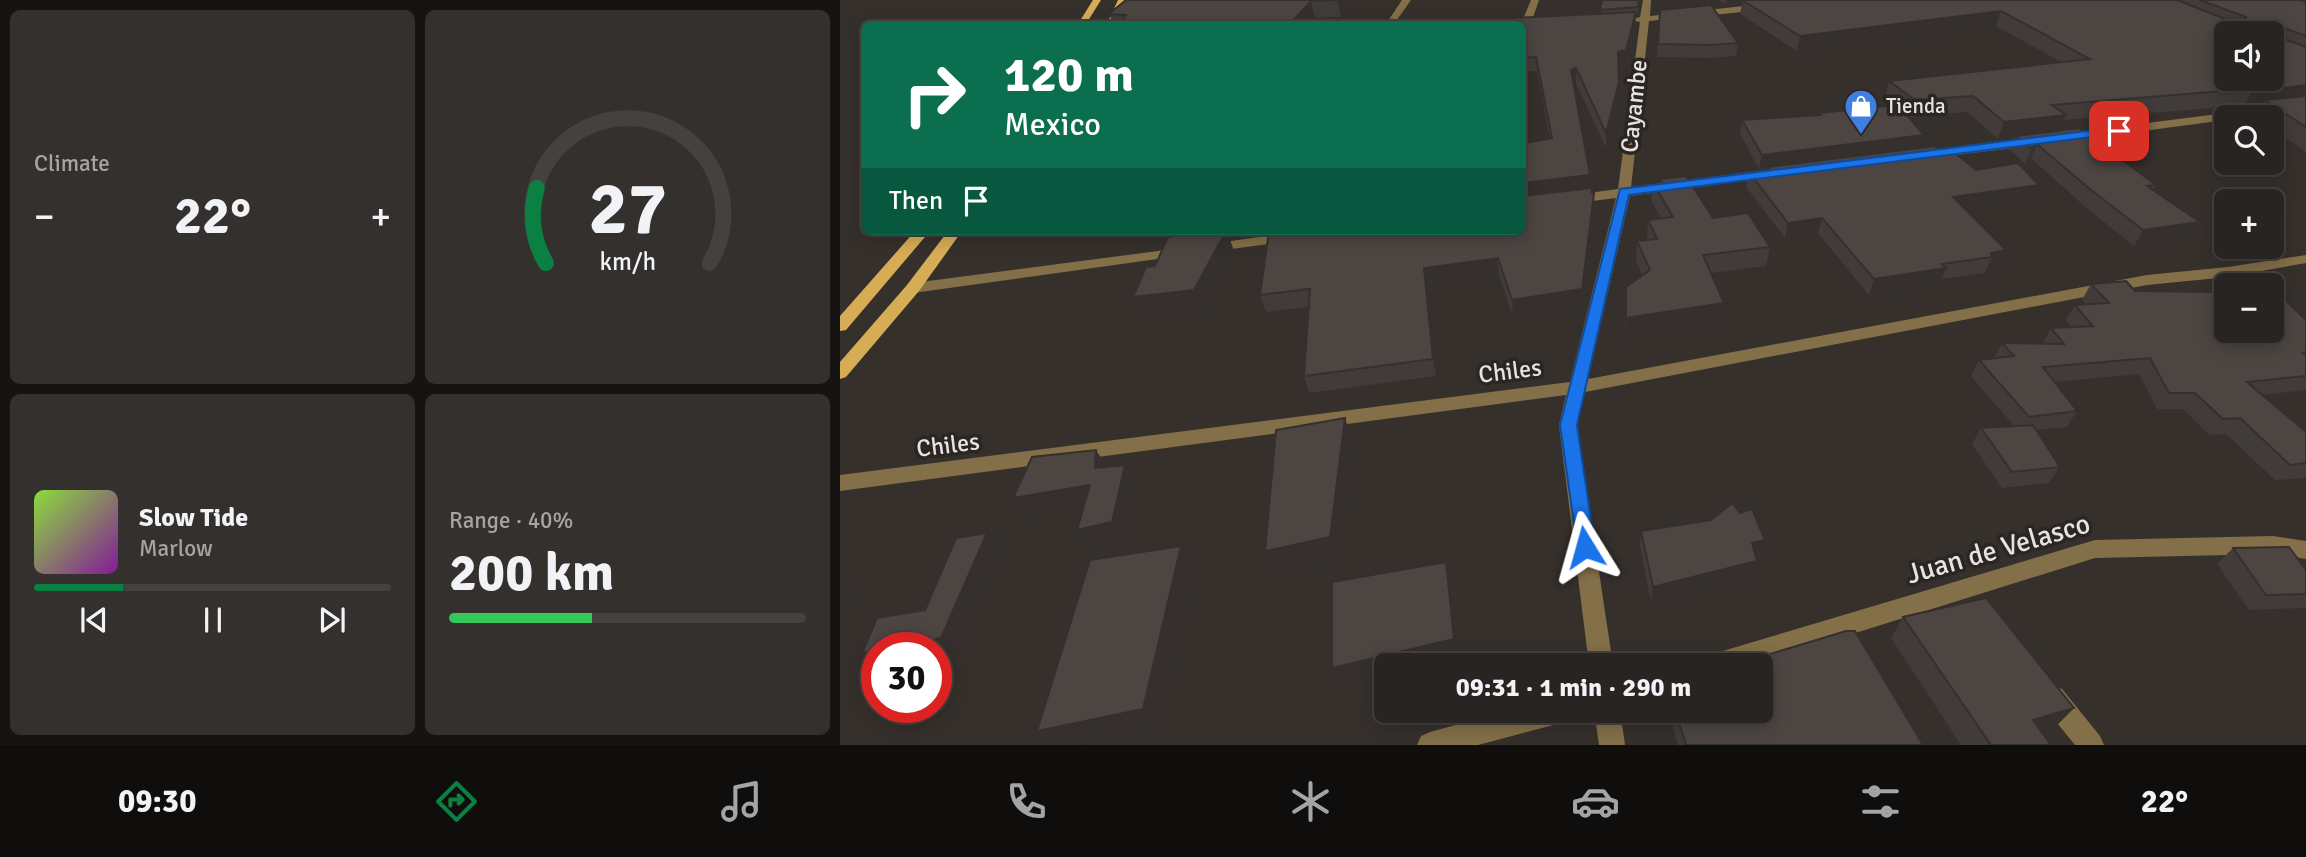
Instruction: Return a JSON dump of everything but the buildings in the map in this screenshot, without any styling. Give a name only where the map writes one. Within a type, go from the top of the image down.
[{"type":"main road","points":[[1084,21],[1097,0]]},
{"type":"main road","points":[[1112,21],[1122,0]]},
{"type":"main road","points":[[840,326],[920,235]]},
{"type":"main road","points":[[840,373],[913,288],[953,235]]},
{"type":"street","points":[[1392,21],[1407,0]]},
{"type":"street","points":[[1526,21],[1535,0]]},
{"type":"street","name":"Cayambe","points":[[1599,653],[1568,425],[1624,192],[1647,0]]},
{"type":"street","points":[[1617,21],[1780,5]]},
{"type":"street","points":[[1526,26],[1538,25]]},
{"type":"street","points":[[1920,156],[2306,106]]},
{"type":"street","points":[[1526,205],[1787,172]]},
{"type":"street","points":[[913,288],[1271,235]]},
{"type":"street","name":"Chiles","points":[[840,483],[1579,387],[2147,280],[2228,272],[2306,259]]},
{"type":"street","name":"Juan de Velasco","points":[[1755,653],[2095,549],[2273,545],[2306,550]]},
{"type":"street","points":[[1965,589],[1982,610]]},
{"type":"street","points":[[2042,684],[2091,745]]},
{"type":"street","points":[[1430,745],[1512,723]]},
{"type":"street","points":[[1609,723],[1612,745]]},
{"type":"place","name":"Tienda","points":[[1861,136]]},
{"type":"route","points":[[1585,547],[1568,425],[1624,192],[2119,131]]}]
